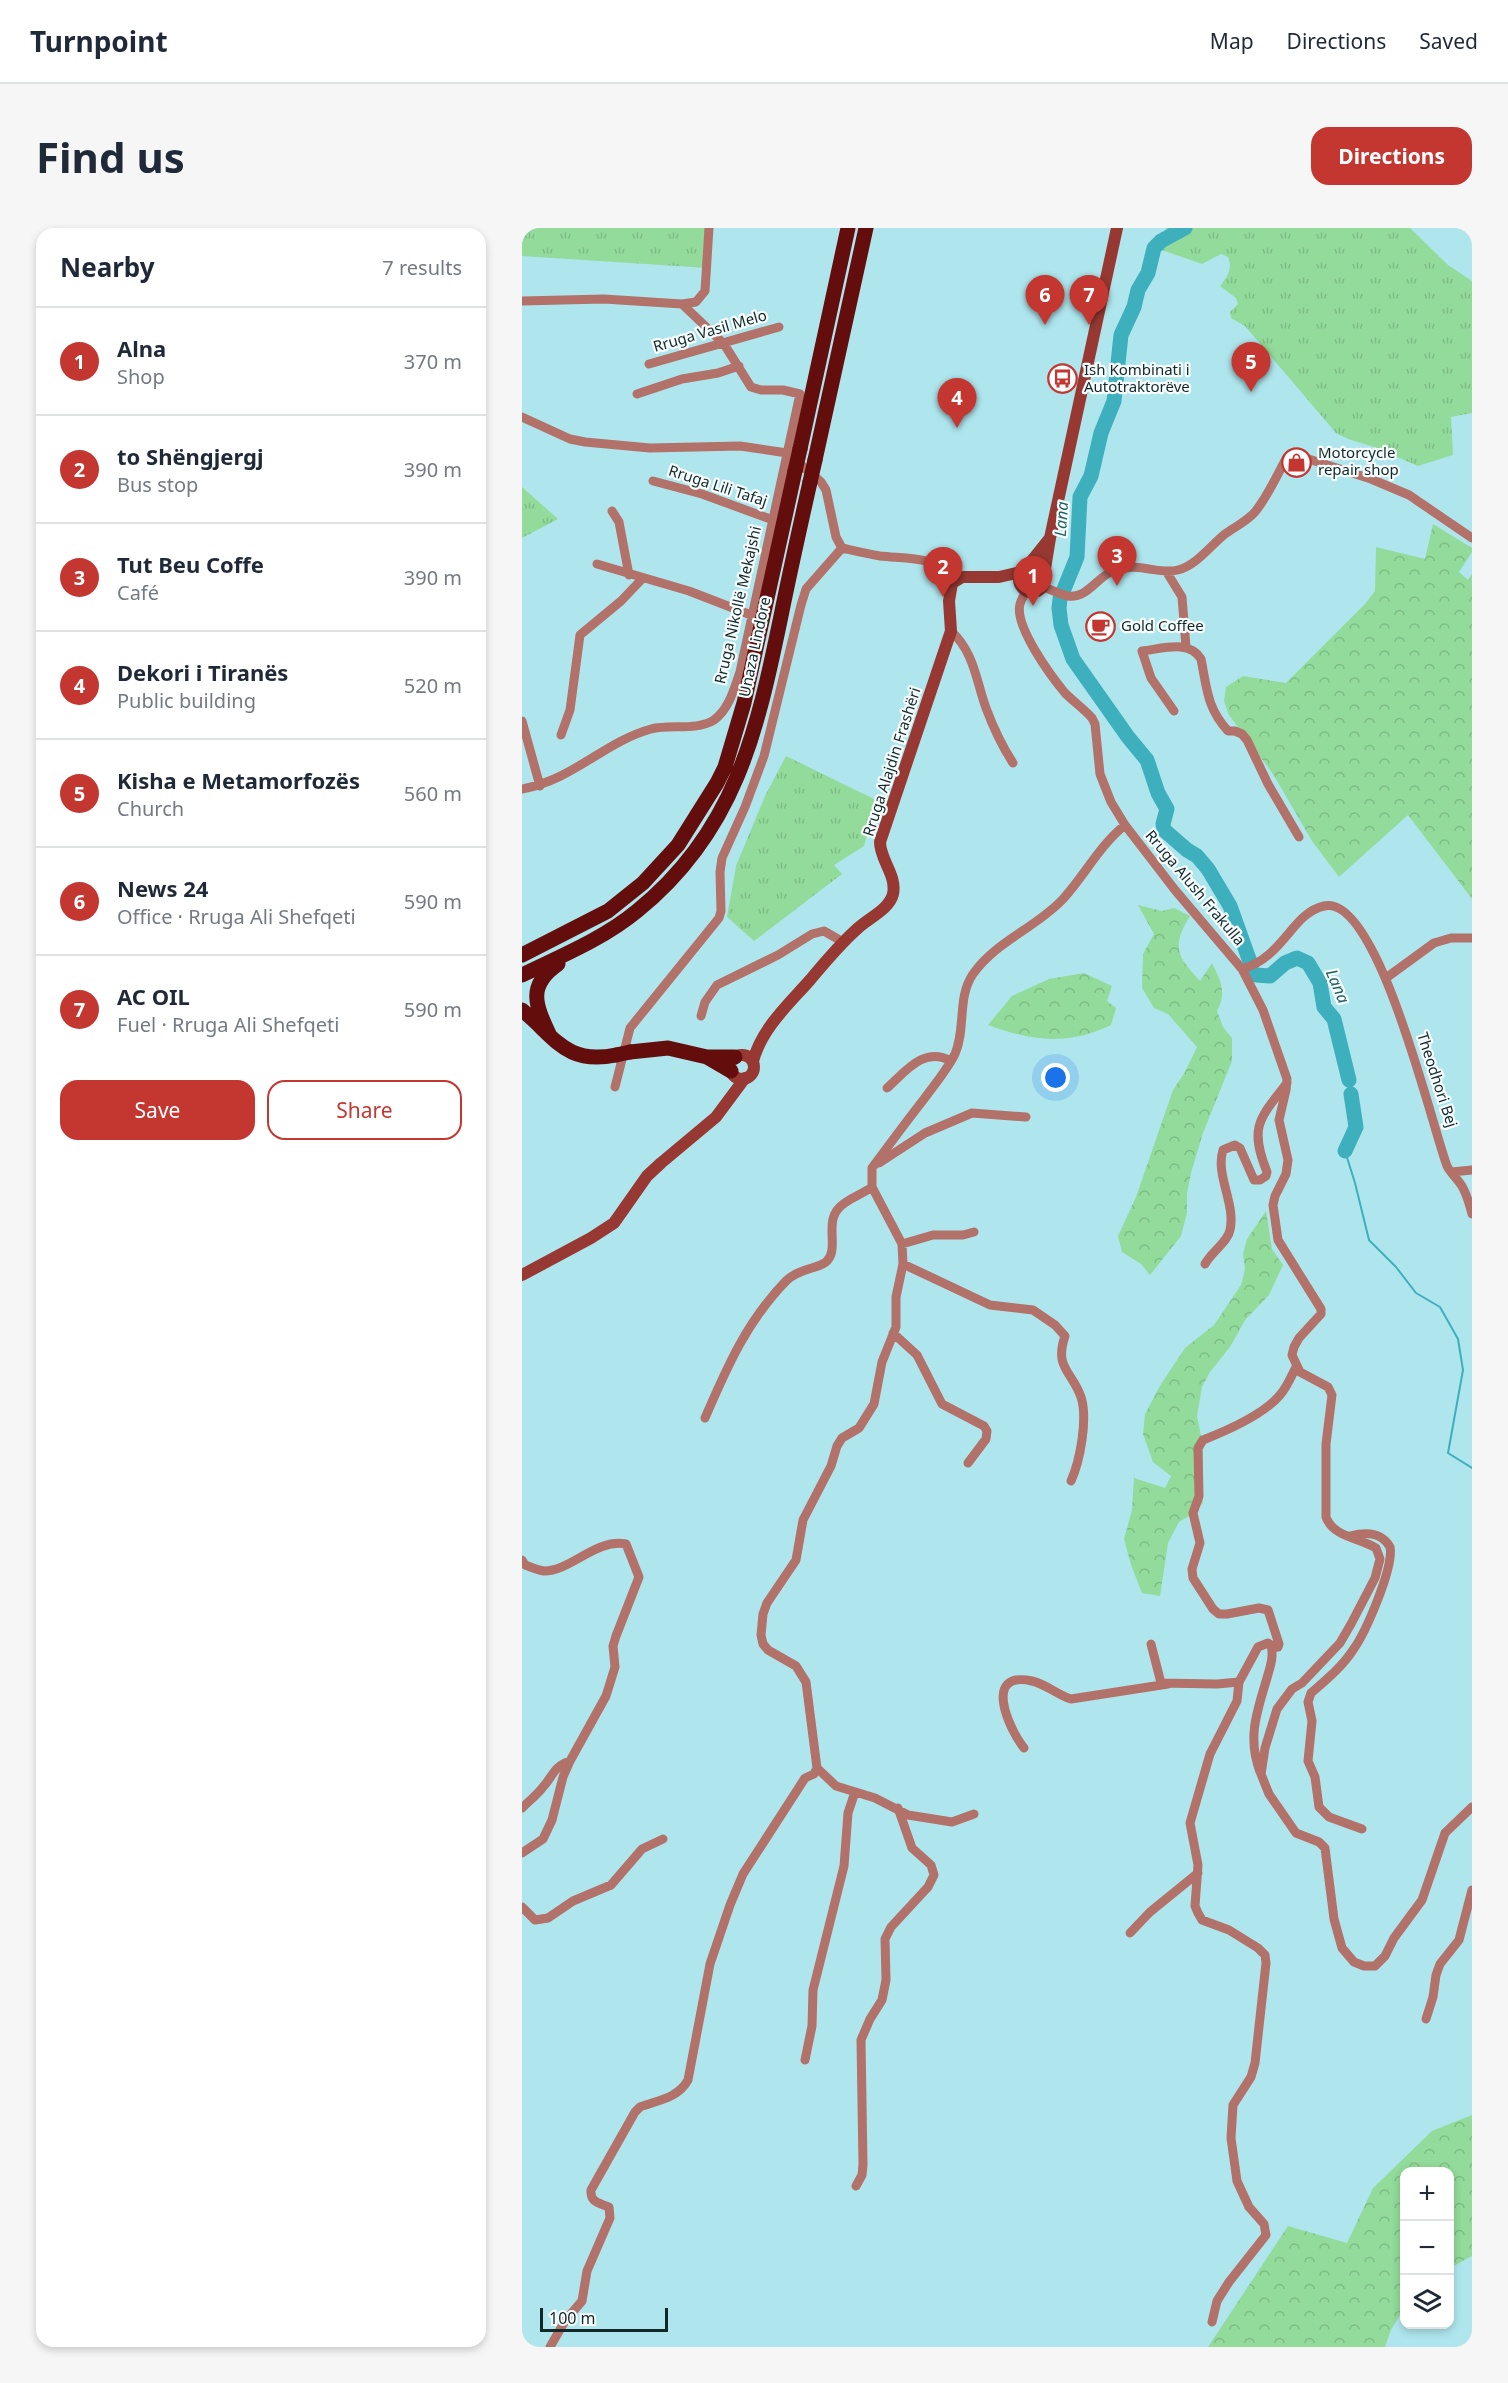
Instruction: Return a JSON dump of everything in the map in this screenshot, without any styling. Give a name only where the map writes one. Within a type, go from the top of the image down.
[{"type":"highway","name":"Unaza Lindore","points":[[522,956],[608,911],[643,883],[678,845],[725,767],[744,703],[795,471],[794,451],[848,228]]},
{"type":"highway","name":"Unaza Lindore","points":[[522,975],[574,950],[635,913],[674,878],[726,806],[746,758],[768,681],[866,228]]},
{"type":"highway","points":[[549,1036],[539,1014],[536,1000],[538,986],[545,974],[624,924],[669,887],[708,839],[723,816],[726,806]]},
{"type":"highway","points":[[522,1010],[564,1049],[577,1055],[596,1058],[668,1048],[740,1066]]},
{"type":"main road","points":[[1023,579],[1035,592],[1043,581],[1050,538],[1117,228]]},
{"type":"main road","points":[[1023,579],[1050,538]]},
{"type":"main road","points":[[954,580],[962,577],[1023,579],[1039,568],[1043,581]]},
{"type":"main road","name":"Rruga Alajdin Frashëri","points":[[522,1275],[614,1223],[647,1176],[660,1162],[716,1117],[730,1096],[740,1066],[757,1046],[771,1024],[843,942],[888,904],[892,897],[892,877],[880,850],[880,842],[951,632],[949,593],[954,580]]},
{"type":"street","points":[[522,301],[604,299],[682,304],[696,302],[705,291],[709,228]]},
{"type":"street","points":[[637,394],[681,379],[718,374],[739,366],[724,344],[682,304]]},
{"type":"street","name":"Rruga Vasil Melo","points":[[649,364],[779,327]]},
{"type":"street","name":"Rruga Nikollë Mekajshi","points":[[522,789],[540,786],[558,779],[633,735],[659,727],[704,724],[723,712],[740,672],[773,520],[794,451],[800,394],[783,390],[756,389],[747,382],[739,366]]},
{"type":"street","points":[[522,417],[570,439],[585,442],[650,448],[740,446],[794,451],[826,490],[836,537],[842,548]]},
{"type":"street","points":[[1043,581],[1068,596],[1090,590],[1102,577],[1114,570],[1145,567],[1166,571],[1187,567],[1224,535],[1250,517],[1287,457],[1293,454],[1371,479],[1409,495],[1472,538]]},
{"type":"street","name":"Rruga Lili Tafaj","points":[[653,481],[702,494],[773,520]]},
{"type":"street","points":[[612,511],[619,522],[629,575]]},
{"type":"street","points":[[842,548],[882,556],[920,558],[940,567],[954,580]]},
{"type":"street","points":[[615,1087],[630,1028],[719,918],[722,858],[750,796],[764,756],[806,589],[842,548]]},
{"type":"street","points":[[597,564],[689,591],[751,615]]},
{"type":"street","points":[[1166,571],[1182,597],[1186,646]]},
{"type":"street","points":[[561,735],[570,710],[580,635],[621,601],[642,579]]},
{"type":"street","name":"Rruga Alush Frakulla","points":[[1023,579],[1019,613],[1027,634],[1064,691],[1095,723],[1101,781],[1125,825],[1175,890],[1242,969],[1258,964],[1268,957],[1304,917],[1324,905],[1335,906],[1347,915],[1369,945],[1386,978]]},
{"type":"street","points":[[951,632],[958,638],[976,670],[993,726],[1013,763]]},
{"type":"street","points":[[1174,711],[1150,678],[1142,651],[1186,646],[1194,649],[1201,659],[1211,708],[1216,718],[1228,731],[1242,734],[1247,740],[1268,784],[1299,837]]},
{"type":"street","points":[[522,721],[540,786]]},
{"type":"street","points":[[550,2347],[565,2320],[582,2301],[587,2271],[610,2218],[609,2207],[593,2200],[591,2190],[635,2112],[640,2107],[676,2095],[688,2080],[710,1964],[734,1894],[743,1874],[805,1778],[814,1774],[817,1768],[806,1682],[796,1666],[763,1644],[760,1635],[767,1603],[796,1560],[803,1520],[831,1466],[837,1446],[842,1438],[859,1428],[874,1404],[882,1362],[897,1317],[896,1297],[903,1264],[902,1244],[872,1187],[872,1168],[951,1061],[961,1035],[965,995],[972,975],[989,956],[1052,910],[1064,898],[1104,845],[1125,825]]},
{"type":"street","points":[[701,1016],[705,1002],[717,985],[778,955],[812,934],[824,931],[843,942]]},
{"type":"street","points":[[1386,978],[1434,943],[1451,938],[1472,938]]},
{"type":"street","points":[[1242,969],[1263,1010],[1285,1069],[1287,1083],[1280,1120],[1288,1160],[1286,1174],[1275,1196],[1274,1217],[1278,1240],[1321,1309],[1321,1314],[1294,1347],[1292,1355],[1300,1372],[1317,1379],[1331,1390],[1332,1404],[1326,1444],[1326,1517],[1331,1527],[1373,1546],[1380,1559],[1375,1578],[1340,1643],[1302,1683],[1292,1689],[1277,1709],[1265,1748],[1261,1774]]},
{"type":"street","name":"Theodhori Bej","points":[[1386,978],[1432,1110],[1448,1168],[1463,1188],[1472,1214]]},
{"type":"street","points":[[886,1088],[929,1056],[942,1055],[951,1061]]},
{"type":"street","points":[[1205,1264],[1213,1251],[1227,1238],[1231,1229],[1229,1202],[1221,1162],[1223,1150],[1235,1145],[1240,1148],[1254,1180],[1260,1180],[1266,1176],[1267,1172],[1257,1140],[1257,1130],[1273,1101],[1287,1083]]},
{"type":"street","points":[[872,1168],[925,1133],[972,1113],[1026,1117]]},
{"type":"street","points":[[1452,1172],[1472,1170]]},
{"type":"street","points":[[705,1418],[728,1365],[749,1325],[787,1280],[809,1267],[826,1262],[832,1247],[831,1228],[837,1209],[872,1187]]},
{"type":"street","points":[[902,1244],[933,1235],[963,1235],[974,1232]]},
{"type":"street","points":[[903,1264],[990,1305],[1033,1310],[1055,1325],[1065,1336],[1060,1350],[1061,1358],[1081,1397],[1083,1409],[1079,1462],[1071,1481]]},
{"type":"street","points":[[893,1333],[917,1356],[942,1404],[984,1426],[987,1431],[986,1439],[968,1463]]},
{"type":"street","points":[[1272,1648],[1279,1644],[1268,1610],[1259,1608],[1220,1614],[1213,1609],[1193,1578],[1192,1569],[1200,1540],[1193,1513],[1199,1496],[1200,1443],[1267,1407],[1279,1396],[1296,1367]]},
{"type":"street","points":[[1348,1536],[1366,1533],[1380,1536],[1390,1547],[1391,1560],[1369,1620],[1354,1649],[1341,1666],[1311,1693],[1308,1702],[1312,1721],[1308,1761],[1315,1777],[1319,1807],[1329,1817],[1362,1829]]},
{"type":"street","points":[[522,1560],[525,1565],[545,1571],[602,1546],[619,1543],[626,1544],[638,1570],[638,1584],[613,1646],[615,1667],[613,1677],[563,1777],[552,1820],[543,1839],[522,1853]]},
{"type":"street","points":[[1212,2322],[1217,2301],[1266,2235],[1264,2224],[1249,2207],[1238,2181],[1231,2138],[1233,2105],[1251,2077],[1255,2063],[1266,1963],[1265,1955],[1258,1948],[1229,1930],[1202,1920],[1195,1906],[1198,1873],[1190,1823],[1210,1754],[1238,1701],[1239,1682],[1258,1647],[1268,1643],[1272,1648],[1272,1658],[1254,1725],[1252,1745],[1269,1794],[1293,1830],[1300,1837],[1319,1842],[1325,1848],[1336,1932],[1347,1955],[1364,1966],[1375,1966],[1385,1956],[1394,1938],[1422,1900],[1445,1833],[1472,1807]]},
{"type":"street","points":[[1150,1644],[1161,1683],[1168,1684]]},
{"type":"street","points":[[1024,1748],[1015,1737],[1003,1706],[1006,1687],[1012,1682],[1023,1680],[1040,1683],[1059,1695],[1071,1699],[1168,1684],[1239,1682]]},
{"type":"street","points":[[522,1808],[544,1787],[560,1764],[570,1761]]},
{"type":"street","points":[[817,1768],[836,1786],[875,1798],[908,1815],[952,1822],[974,1814]]},
{"type":"street","points":[[805,2060],[812,2026],[813,1990],[844,1866],[848,1813],[855,1792]]},
{"type":"street","points":[[856,2186],[862,2175],[863,2164],[861,2040],[882,2000],[886,1980],[885,1939],[891,1927],[928,1887],[934,1875],[931,1865],[912,1848],[898,1808]]},
{"type":"street","points":[[522,1907],[535,1920],[548,1918],[573,1901],[611,1885],[642,1849],[663,1839]]},
{"type":"street","points":[[1130,1933],[1150,1912],[1198,1873]]},
{"type":"street","points":[[1426,2019],[1433,1997],[1436,1974],[1440,1964],[1459,1940],[1472,1890]]},
{"type":"green space","points":[[522,228],[709,228],[707,268],[522,256]]},
{"type":"green space","points":[[1166,228],[1410,228],[1448,265],[1472,281],[1472,413],[1451,417],[1453,455],[1418,466],[1336,433],[1245,326],[1231,318],[1230,312],[1238,304],[1236,298],[1220,286],[1228,273],[1230,265],[1228,257],[1221,254],[1202,264],[1159,249]]},
{"type":"green space","points":[[522,487],[558,519],[522,538]]},
{"type":"green space","points":[[1433,524],[1472,548],[1472,552],[1459,572],[1468,580],[1472,574],[1472,899],[1408,815],[1339,877],[1312,841],[1273,774],[1229,715],[1224,701],[1226,687],[1243,676],[1286,683],[1365,604],[1375,591],[1376,547],[1425,559]]},
{"type":"green space","points":[[786,756],[876,800],[864,846],[834,865],[842,874],[754,941],[727,917],[736,866],[765,796]]},
{"type":"green space","points":[[1138,905],[1162,911],[1174,908],[1190,916],[1180,936],[1179,951],[1186,965],[1200,981],[1212,963],[1222,987],[1222,998],[1217,1011],[1223,1027],[1232,1038],[1232,1061],[1203,1133],[1191,1173],[1187,1194],[1187,1213],[1181,1236],[1150,1275],[1141,1264],[1122,1252],[1118,1236],[1136,1197],[1173,1090],[1197,1047],[1168,1014],[1154,1008],[1142,988],[1143,954],[1154,934]]},
{"type":"green space","points":[[1084,973],[1112,986],[1107,1001],[1116,1008],[1111,1025],[1079,1036],[1050,1039],[1020,1035],[988,1025],[1012,996],[1049,979]]},
{"type":"green space","points":[[1266,1211],[1272,1249],[1283,1265],[1269,1295],[1245,1320],[1230,1347],[1210,1372],[1202,1387],[1197,1416],[1203,1446],[1203,1503],[1194,1513],[1179,1522],[1168,1543],[1160,1596],[1142,1593],[1124,1539],[1132,1510],[1134,1478],[1165,1488],[1171,1476],[1153,1462],[1143,1434],[1145,1414],[1161,1384],[1185,1348],[1214,1325],[1241,1285],[1245,1269],[1243,1254],[1247,1239]]},
{"type":"green space","points":[[1472,2115],[1472,2256],[1454,2266],[1454,2167],[1400,2167],[1400,2315],[1385,2347],[1208,2347],[1288,2226],[1347,2243],[1373,2188],[1432,2131]]},
{"type":"waterway","name":"Lana","points":[[1185,228],[1161,241],[1154,248],[1148,273],[1138,290],[1134,307],[1121,335],[1114,401],[1101,433],[1091,476],[1080,497],[1077,557],[1060,599],[1059,608],[1061,625],[1073,659],[1147,760],[1158,793],[1167,809],[1163,824],[1164,830],[1197,856],[1208,869],[1230,906],[1249,959]]},
{"type":"waterway","name":"Lana","points":[[1255,974],[1270,976],[1285,963],[1297,958],[1308,963],[1320,983],[1324,1007],[1334,1019],[1349,1080]]},
{"type":"waterway","name":"Lana","points":[[1345,1151],[1356,1127],[1351,1094]]},
{"type":"waterway","points":[[1345,1151],[1369,1240],[1396,1267],[1416,1293],[1440,1307],[1458,1339],[1463,1370],[1448,1453],[1472,1468]]},
{"type":"place","name":"News 24","points":[[1045,325]]},
{"type":"place","name":"AC OIL","points":[[1089,325]]},
{"type":"place","name":"Ish Kombinati i Autotraktorëve","points":[[1063,379]]},
{"type":"place","name":"Kisha e Metamorfozës","points":[[1251,392]]},
{"type":"place","name":"Dekori i Tiranës","points":[[957,428]]},
{"type":"place","name":"Motorcycle repair shop","points":[[1297,462]]},
{"type":"place","name":"Tut Beu Coffe","points":[[1117,586]]},
{"type":"place","name":"to Shëngjergj","points":[[943,597]]},
{"type":"place","name":"Alna","points":[[1033,606]]},
{"type":"place","name":"Gold Coffee","points":[[1100,626]]}]
